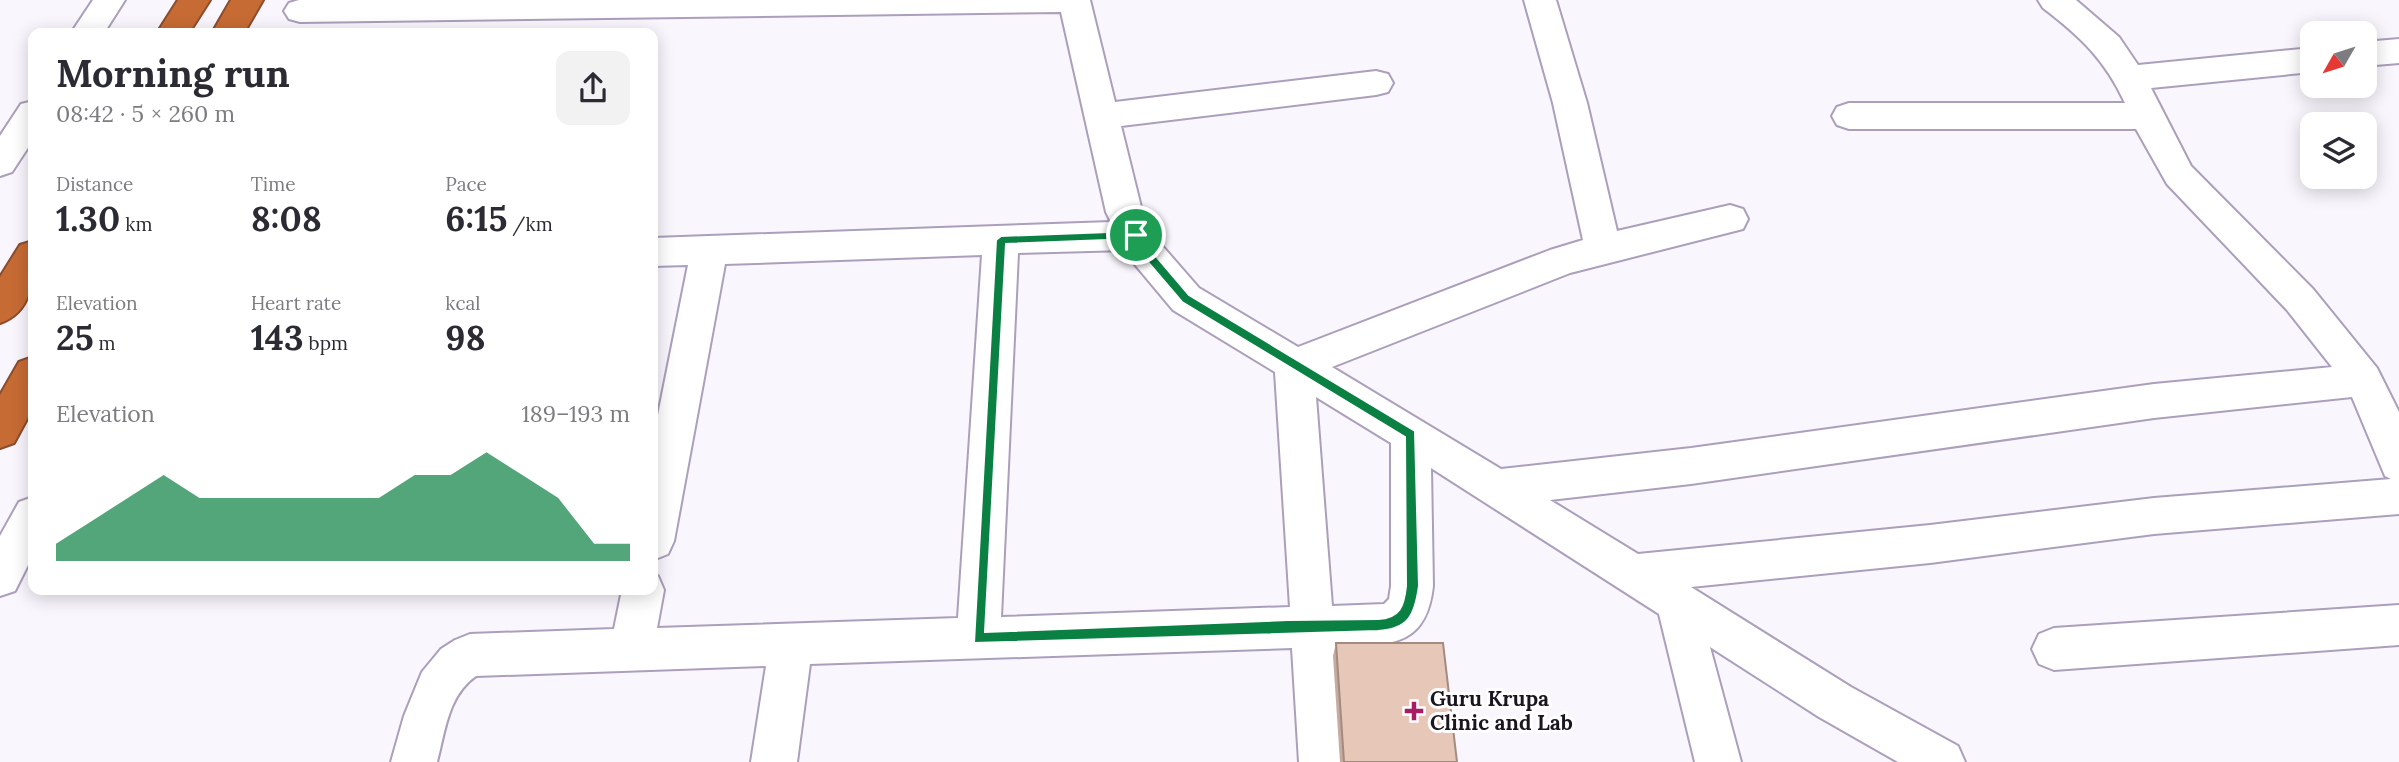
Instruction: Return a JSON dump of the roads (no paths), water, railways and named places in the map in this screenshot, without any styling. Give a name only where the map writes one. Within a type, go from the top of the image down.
[{"type":"highway","points":[[176,28],[194,0]]},
{"type":"highway","points":[[231,28],[247,0]]},
{"type":"highway","points":[[0,308],[28,263]]},
{"type":"highway","points":[[0,431],[28,382]]},
{"type":"street","points":[[90,28],[109,0]]},
{"type":"street","points":[[1540,0],[1570,103],[1602,249]]},
{"type":"street","points":[[2054,0],[2105,44],[2128,78],[2149,116],[2165,155],[2179,175],[2319,321],[2362,380],[2387,429],[2399,464]]},
{"type":"street","points":[[298,15],[562,20],[599,4],[1074,1],[1124,212],[1145,251],[1186,299],[1411,434],[1835,702],[1942,762]]},
{"type":"street","points":[[2377,53],[2399,51]]},
{"type":"street","points":[[2128,78],[2300,61]]},
{"type":"street","points":[[1101,116],[1376,83]]},
{"type":"street","points":[[1849,116],[2149,116]]},
{"type":"street","points":[[0,163],[28,121]]},
{"type":"street","points":[[1294,365],[1563,260],[1730,219]]},
{"type":"street","points":[[658,252],[1136,235]]},
{"type":"street","points":[[978,638],[1001,240]]},
{"type":"street","points":[[658,515],[709,252]]},
{"type":"street","points":[[1294,365],[1321,762]]},
{"type":"street","points":[[1496,488],[1691,466],[2154,401],[2362,380]]},
{"type":"street","points":[[414,762],[437,685],[458,661],[482,654],[791,647],[1392,624],[1404,617],[1410,604],[1412,586],[1411,434]]},
{"type":"street","points":[[1633,574],[1930,544],[2154,516],[2399,496]]},
{"type":"street","points":[[0,577],[28,524]]},
{"type":"street","points":[[632,650],[642,595]]},
{"type":"street","points":[[1677,602],[1718,762]]},
{"type":"street","points":[[2054,649],[2399,625]]},
{"type":"street","points":[[774,762],[791,647]]},
{"type":"place","name":"Guru Krupa Clinic and Lab","points":[[1414,711]]}]
